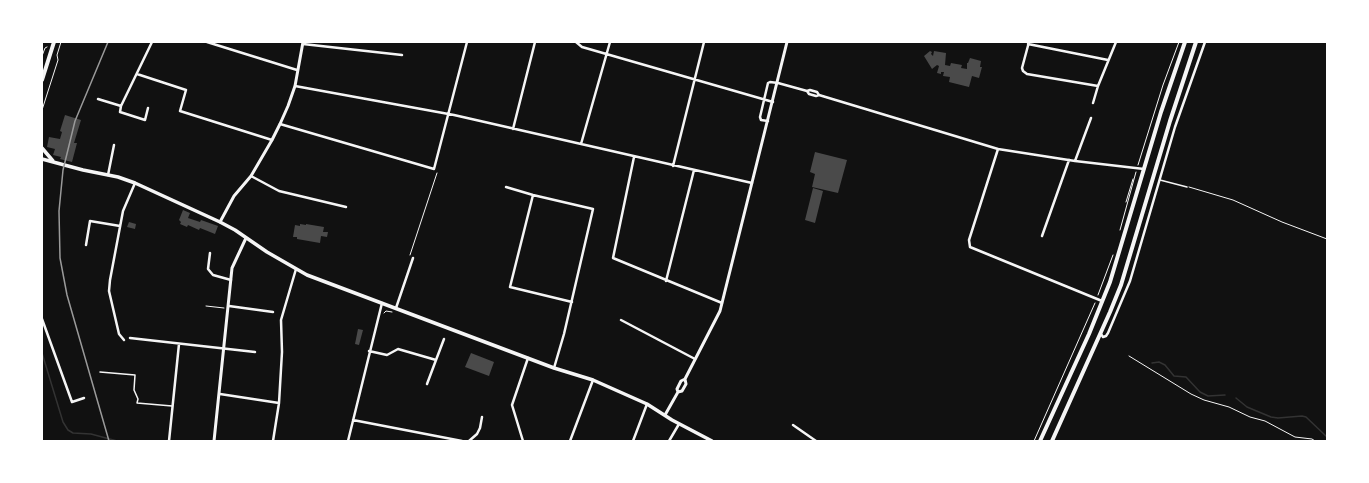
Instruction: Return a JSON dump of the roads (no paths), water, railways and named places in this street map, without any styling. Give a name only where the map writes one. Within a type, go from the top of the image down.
[{"type":"main road","points":[[42,80],[54,42]]},
{"type":"main road","points":[[1040,441],[1102,302],[1120,254],[1169,87],[1185,42]]},
{"type":"main road","points":[[1052,441],[1101,334],[1121,285],[1170,121],[1196,42]]},
{"type":"main road","points":[[42,148],[53,161]]},
{"type":"main road","points":[[42,159],[135,183],[220,222],[307,275],[554,368],[593,380],[647,404],[679,424],[712,441]]},
{"type":"street","points":[[148,108],[145,120],[120,112],[121,106],[152,42]]},
{"type":"street","points":[[207,42],[298,70]]},
{"type":"street","points":[[280,124],[434,169],[467,42]]},
{"type":"street","points":[[513,129],[535,42]]},
{"type":"street","points":[[576,42],[582,47],[773,102]]},
{"type":"street","points":[[581,144],[610,42]]},
{"type":"street","points":[[673,166],[704,42]]},
{"type":"street","points":[[665,415],[678,392],[677,389],[681,381],[685,379],[696,360],[716,320],[722,303],[788,42]]},
{"type":"street","points":[[1093,103],[1098,86],[1116,42]]},
{"type":"street","points":[[1101,334],[1103,337],[1108,333],[1130,282],[1176,123],[1205,42]]},
{"type":"street","points":[[220,222],[234,196],[251,176],[280,124],[295,86],[303,43],[402,55]]},
{"type":"street","points":[[1098,86],[1027,74],[1022,68],[1028,43],[1108,60]]},
{"type":"street","points":[[137,74],[186,90],[180,111],[272,140]]},
{"type":"street","points":[[768,121],[760,118],[769,82],[806,91],[810,90],[817,92],[819,95],[998,149],[1075,161],[1144,169]]},
{"type":"street","points":[[295,86],[449,114],[753,183]]},
{"type":"street","points":[[98,99],[121,106]]},
{"type":"street","points":[[1075,161],[1091,118]]},
{"type":"street","points":[[1170,121],[1176,123]]},
{"type":"street","points":[[108,175],[114,146]]},
{"type":"street","points":[[998,149],[969,240],[970,246],[1102,302]]},
{"type":"street","points":[[634,157],[613,258],[722,303]]},
{"type":"street","points":[[1042,236],[1069,160]]},
{"type":"street","points":[[666,281],[694,170]]},
{"type":"street","points":[[251,176],[279,191],[346,207]]},
{"type":"street","points":[[124,340],[119,334],[109,291],[110,273],[123,211],[135,183]]},
{"type":"street","points":[[506,187],[593,209],[572,302],[554,368]]},
{"type":"street","points":[[533,195],[510,287],[572,302]]},
{"type":"street","points":[[86,245],[90,221],[120,226]]},
{"type":"street","points":[[214,441],[232,268],[246,238]]},
{"type":"street","points":[[210,253],[208,269],[213,275],[231,280]]},
{"type":"street","points":[[396,309],[412,260]]},
{"type":"street","points":[[273,441],[279,403],[282,352],[281,320],[296,269]]},
{"type":"street","points":[[348,441],[382,303]]},
{"type":"street","points":[[229,307],[273,312]]},
{"type":"street","points":[[42,319],[72,402],[84,398]]},
{"type":"street","points":[[621,320],[696,360]]},
{"type":"street","points":[[130,338],[255,352]]},
{"type":"street","points":[[427,384],[444,339]]},
{"type":"street","points":[[168,441],[179,344]]},
{"type":"street","points":[[369,351],[387,355],[398,349],[436,360]]},
{"type":"street","points":[[523,441],[512,405],[528,358]]},
{"type":"street","points":[[678,392],[682,391],[686,384],[685,379]]},
{"type":"street","points":[[570,441],[593,380]]},
{"type":"street","points":[[220,394],[279,403]]},
{"type":"street","points":[[633,441],[647,404]]},
{"type":"street","points":[[469,441],[478,434],[482,417]]},
{"type":"street","points":[[353,420],[462,441]]},
{"type":"street","points":[[669,441],[679,424]]},
{"type":"street","points":[[793,425],[816,441]]},
{"type":"lane","points":[[1160,180],[1187,187]]},
{"type":"lane","points":[[100,372],[135,375],[134,390],[138,399],[137,403],[172,406]]},
{"type":"waterway","points":[[42,353],[63,422],[68,430],[73,433],[91,434],[117,441]]},
{"type":"waterway","points":[[1152,363],[1159,362],[1165,365],[1174,376],[1186,377],[1200,392],[1208,396],[1225,395]]},
{"type":"waterway","points":[[1236,398],[1247,407],[1271,417],[1306,417],[1327,437]]},
{"type":"railway","points":[[108,42],[75,121],[63,170],[59,211],[60,258],[67,295],[109,441]]}]
